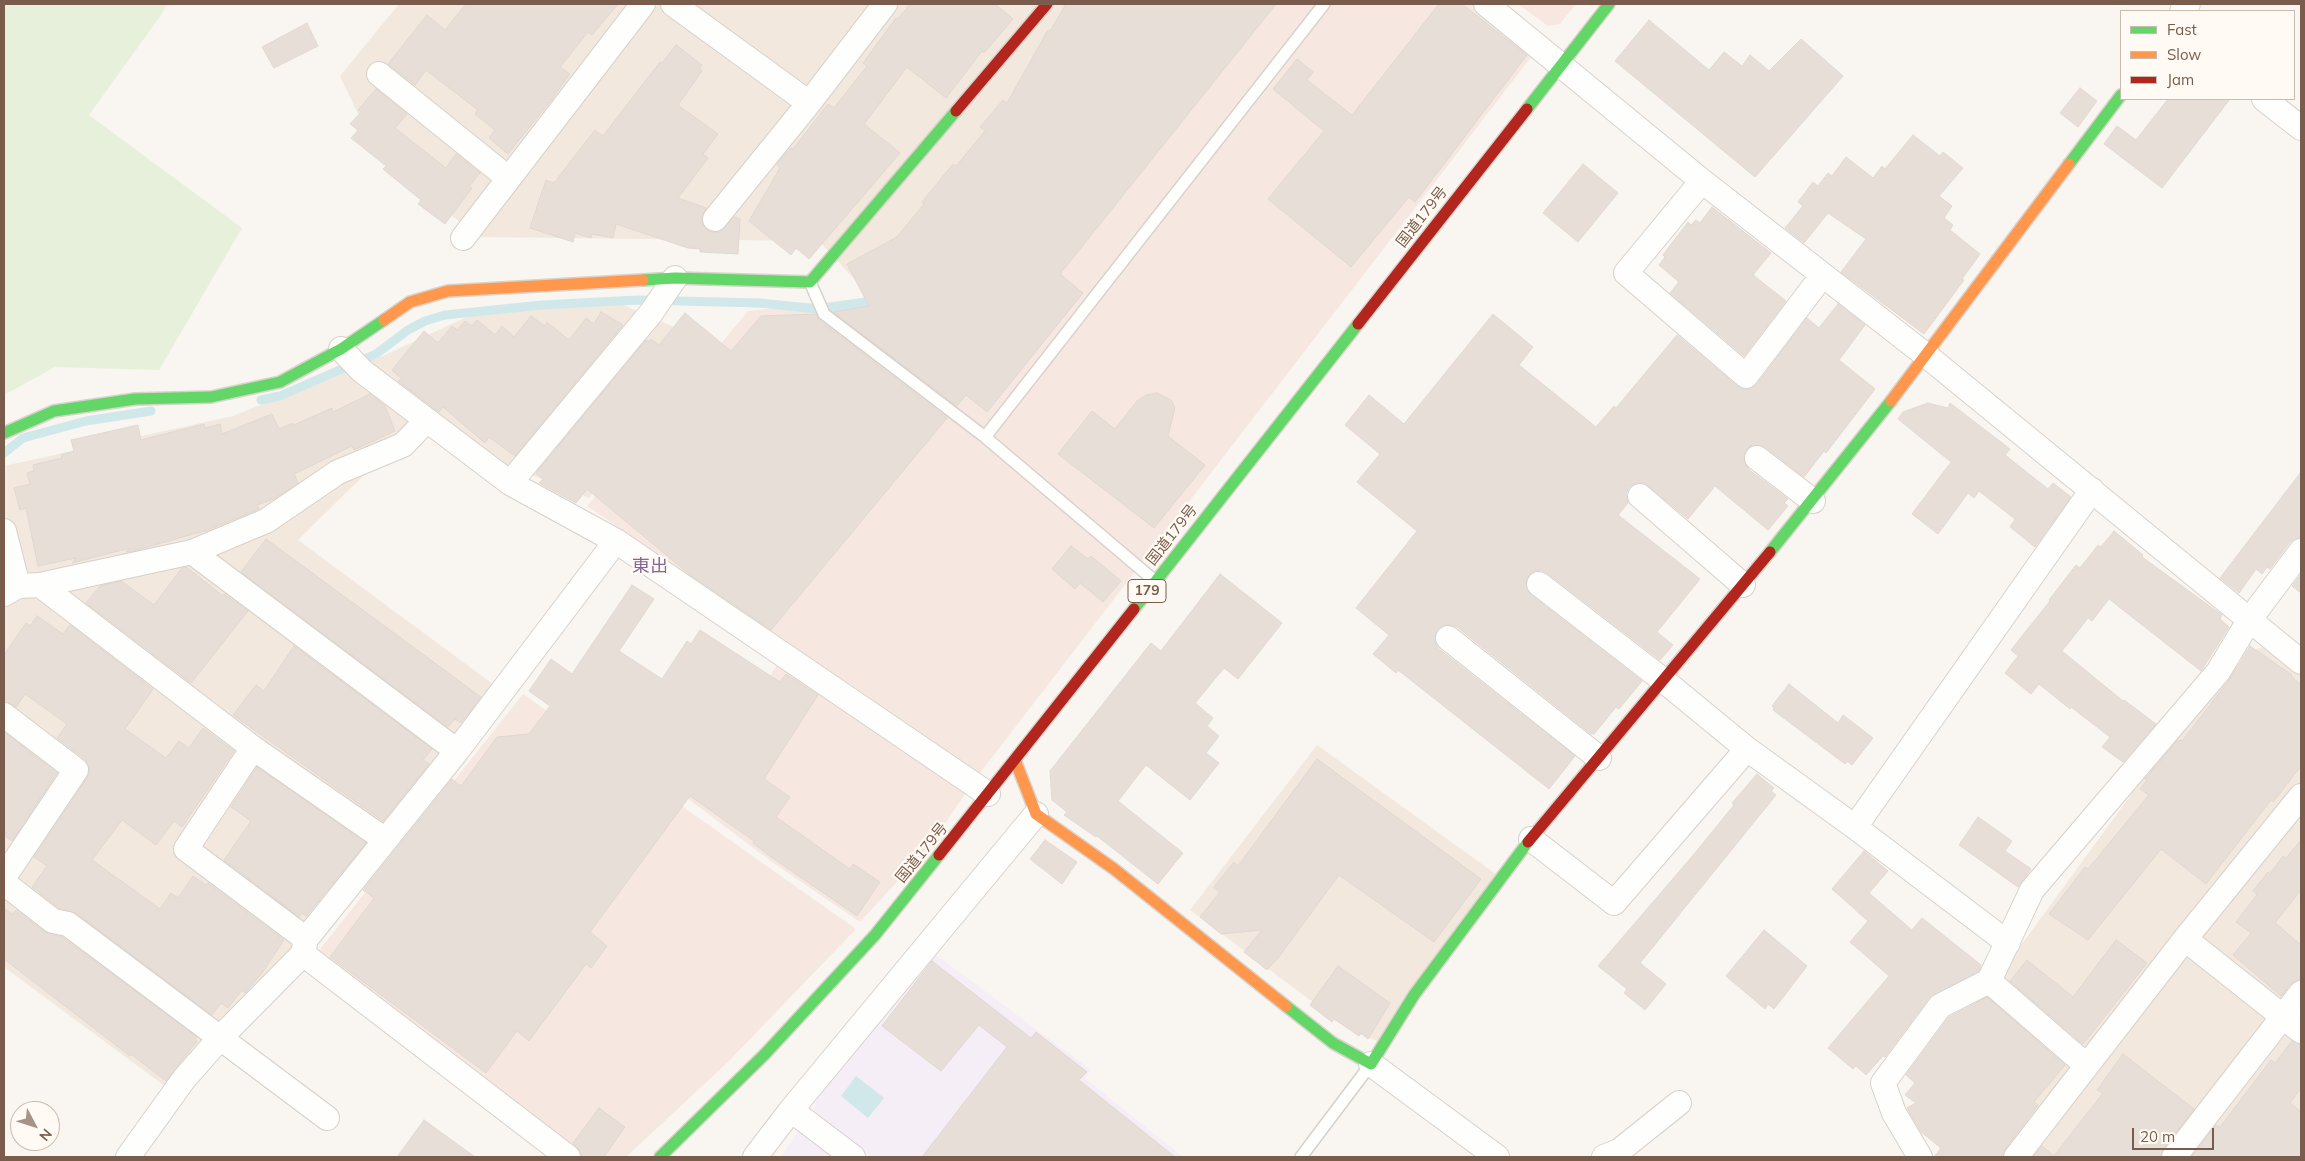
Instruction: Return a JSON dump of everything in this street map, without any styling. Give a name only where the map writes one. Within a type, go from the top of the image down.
[{"type":"main road","points":[[4,433],[54,412],[135,399],[211,397],[280,382],[342,349],[410,302],[448,292],[675,278],[810,282],[1046,4]]},
{"type":"main road","name":"国道179号","points":[[660,1157],[765,1054],[875,935],[1015,760],[1609,4]]},
{"type":"main road","points":[[1015,760],[1036,814],[1114,869],[1333,1043],[1371,1064],[1414,995],[1531,839],[1813,501],[1927,356],[2120,97]]},
{"type":"street","points":[[464,238],[508,178],[643,4]]},
{"type":"street","points":[[673,4],[809,103]]},
{"type":"street","points":[[715,219],[809,103],[884,4]]},
{"type":"street","points":[[1486,4],[1702,181],[1927,356],[2301,662]]},
{"type":"street","points":[[379,74],[508,178]]},
{"type":"street","points":[[2265,100],[2301,128]]},
{"type":"street","points":[[1702,181],[1626,273],[1746,376],[1822,276]]},
{"type":"street","points":[[510,483],[650,313],[675,278]]},
{"type":"street","points":[[342,349],[362,371],[510,483],[616,541],[988,794]]},
{"type":"street","points":[[21,588],[192,552],[266,521],[338,472],[403,445],[426,421]]},
{"type":"street","points":[[1758,458],[1813,501]]},
{"type":"street","points":[[1855,827],[2092,490]]},
{"type":"street","points":[[1640,496],[1743,585]]},
{"type":"street","points":[[4,532],[21,588],[384,839]]},
{"type":"street","points":[[128,1157],[184,1080],[304,947],[384,839],[457,751],[616,541]]},
{"type":"street","points":[[1920,1157],[1894,1113],[1884,1082],[1940,1006],[1989,982],[2032,890],[2218,672],[2250,619],[2301,551]]},
{"type":"street","points":[[192,552],[457,751]]},
{"type":"street","points":[[1540,584],[1663,680],[1747,749],[1855,827],[2008,943]]},
{"type":"street","points":[[1448,638],[1599,758]]},
{"type":"street","points":[[4,715],[76,770],[4,877]]},
{"type":"street","points":[[253,748],[186,849],[304,947],[568,1157]]},
{"type":"street","points":[[1531,839],[1614,903],[1747,749]]},
{"type":"street","points":[[2016,1157],[2185,939],[2301,796]]},
{"type":"street","points":[[755,1157],[790,1110],[1036,814]]},
{"type":"street","points":[[4,883],[53,921],[68,924],[327,1118]]},
{"type":"street","points":[[2185,939],[2301,1031]]},
{"type":"street","points":[[1989,982],[2086,1065]]},
{"type":"street","points":[[2174,1157],[2301,993]]},
{"type":"street","points":[[1371,1064],[1498,1157]]},
{"type":"street","points":[[1604,1157],[1619,1151],[1679,1103]]},
{"type":"street","points":[[790,1110],[853,1157]]},
{"type":"lane","points":[[985,438],[1324,4]]},
{"type":"lane","points":[[810,282],[824,314],[985,438],[1155,581]]},
{"type":"lane","points":[[1301,1157],[1371,1064]]},
{"type":"shaded area","points":[[399,4],[1145,4],[1145,7],[858,283],[819,241],[478,237],[376,152],[340,76]]},
{"type":"shaded area","points":[[1155,4],[1473,4],[1535,52],[980,773],[587,506],[748,311],[912,293],[1155,9]]},
{"type":"shaded area","points":[[1518,4],[1576,4],[1560,24],[1548,26]]},
{"type":"shaded area","points":[[614,301],[714,344],[589,498],[413,427],[298,540],[509,696],[181,1098],[4,967],[4,466],[233,416],[383,356],[471,315]]},
{"type":"shaded area","points":[[2264,647],[2301,676],[2301,1157],[1964,1157],[1956,1152],[1922,1072],[2027,937],[2144,777],[2251,650]]},
{"type":"shaded area","points":[[780,661],[969,788],[930,846],[860,922],[772,862],[687,798]]},
{"type":"shaded area","points":[[523,694],[856,929],[728,1062],[626,1157],[585,1157],[317,953]]},
{"type":"shaded area","points":[[1317,745],[1497,875],[1377,1041],[1350,1030],[1190,910]]},
{"type":"shaded area","points":[[935,954],[1091,1070],[1085,1078],[1183,1157],[871,1157],[814,1112],[815,1098]]},
{"type":"shaded area","points":[[799,1131],[835,1157],[781,1157]]},
{"type":"green space","points":[[4,4],[167,4],[89,115],[242,228],[159,370],[55,367],[4,395]]},
{"type":"water","points":[[856,1076],[884,1098],[868,1118],[841,1096]]},
{"type":"building","points":[[466,4],[618,4],[592,35],[588,32],[560,67],[570,74],[508,154],[489,138],[495,130],[475,114],[478,110],[426,70],[415,85],[388,64],[427,15],[445,30]]},
{"type":"building","points":[[910,4],[995,4],[1013,19],[984,53],[982,51],[946,98],[907,67],[864,124],[900,153],[809,259],[796,248],[791,255],[749,221],[780,168],[777,164],[791,148],[793,149],[828,104],[834,108],[867,66],[863,63],[896,18],[898,19]]},
{"type":"building","points":[[1066,4],[1276,4],[1060,274],[1083,293],[987,412],[966,395],[957,406],[833,312],[869,306],[847,264],[897,237],[953,164],[956,166],[985,131],[980,127],[1003,100],[1007,103],[1048,30],[1050,31]]},
{"type":"building","points":[[1439,4],[1462,4],[1527,55],[1415,202],[1409,197],[1351,267],[1268,199],[1324,131],[1273,89],[1297,59],[1313,72],[1307,80],[1352,115]]},
{"type":"building","points":[[1649,20],[1709,70],[1724,52],[1742,66],[1750,55],[1769,71],[1801,39],[1843,76],[1755,177],[1615,61]]},
{"type":"building","points":[[307,23],[318,46],[274,68],[262,47]]},
{"type":"building","points":[[676,45],[702,65],[699,69],[702,71],[678,105],[718,134],[703,154],[708,158],[678,198],[706,208],[702,216],[702,223],[706,229],[712,232],[720,232],[734,217],[740,219],[738,254],[700,252],[700,249],[688,248],[616,224],[613,238],[592,234],[591,238],[575,233],[573,242],[530,228],[546,180],[554,183],[595,130],[603,136],[660,62],[662,63]]},
{"type":"building","points":[[2080,88],[2097,101],[2078,127],[2060,113]]},
{"type":"building","points":[[376,89],[407,114],[395,128],[446,168],[456,154],[480,173],[469,186],[472,188],[445,224],[418,204],[421,200],[383,169],[386,166],[351,138],[358,130],[350,124],[361,112],[358,110]]},
{"type":"building","points":[[2167,100],[2229,100],[2162,188],[2104,144],[2117,126],[2136,140]]},
{"type":"building","points":[[1913,135],[1940,156],[1943,152],[1963,168],[1939,196],[1952,206],[1944,218],[1953,225],[1950,230],[1980,254],[1962,279],[1964,280],[1924,334],[1841,272],[1866,239],[1828,213],[1804,243],[1785,228],[1803,206],[1798,202],[1813,182],[1818,186],[1828,173],[1832,176],[1846,157],[1873,178],[1882,166],[1885,169]]},
{"type":"building","points":[[1583,164],[1618,193],[1578,242],[1543,213]]},
{"type":"building","points":[[1712,207],[1771,253],[1753,275],[1786,301],[1744,356],[1670,293],[1679,282],[1659,265],[1665,257],[1663,255],[1688,222],[1691,225],[1696,220],[1700,223]]},
{"type":"building","points":[[1838,304],[1865,325],[1839,360],[1875,389],[1826,453],[1824,451],[1804,477],[1765,447],[1752,445],[1746,450],[1743,457],[1748,469],[1788,499],[1784,503],[1788,506],[1768,530],[1715,486],[1688,519],[1645,483],[1636,483],[1629,487],[1626,494],[1628,503],[1618,515],[1700,579],[1657,632],[1673,645],[1660,660],[1547,573],[1541,570],[1534,571],[1528,576],[1526,589],[1531,595],[1642,681],[1619,709],[1616,707],[1594,734],[1591,734],[1457,627],[1443,625],[1437,630],[1435,643],[1439,649],[1575,756],[1549,789],[1398,670],[1396,673],[1373,654],[1389,635],[1356,608],[1417,531],[1357,482],[1380,454],[1345,425],[1369,395],[1404,424],[1493,314],[1533,347],[1519,365],[1596,427],[1614,406],[1616,408],[1677,335],[1737,386],[1743,389],[1751,389],[1757,384],[1807,318],[1819,328]]},
{"type":"building","points":[[601,312],[623,325],[515,456],[489,437],[485,443],[443,407],[439,412],[398,381],[402,379],[392,370],[424,331],[438,343],[452,326],[457,330],[465,321],[472,326],[477,320],[495,335],[502,326],[514,337],[531,316],[545,326],[547,322],[569,340],[586,318],[594,324]]},
{"type":"building","points":[[685,313],[731,351],[761,316],[816,314],[819,320],[947,418],[771,630],[689,574],[587,489],[576,503],[539,483],[543,479],[536,473],[646,340],[649,342],[651,339],[659,345]]},
{"type":"building","points":[[1157,393],[1171,400],[1175,408],[1168,436],[1205,465],[1154,528],[1058,454],[1092,411],[1115,429],[1137,401],[1146,395]]},
{"type":"building","points":[[370,394],[385,406],[395,431],[354,450],[352,446],[294,474],[298,483],[274,499],[257,505],[259,509],[208,530],[133,551],[126,552],[130,548],[72,563],[76,558],[38,566],[26,508],[20,510],[14,488],[30,484],[27,473],[34,471],[33,465],[62,458],[61,455],[74,451],[71,440],[138,425],[141,440],[204,424],[205,428],[220,424],[222,434],[272,414],[279,429],[293,423],[294,425],[332,408],[333,412]]},
{"type":"building","points":[[1928,403],[1948,408],[1950,403],[2010,449],[2005,455],[2048,489],[2053,483],[2071,497],[2035,547],[2010,527],[2015,519],[1979,491],[1974,498],[1968,493],[1938,534],[1912,514],[1951,462],[1898,419],[1903,412]]},
{"type":"building","points":[[2301,472],[2301,537],[2290,542],[2270,569],[2267,567],[2262,574],[2256,569],[2239,593],[2220,578]]},
{"type":"building","points":[[2114,531],[2143,555],[2142,557],[2222,615],[2220,619],[2229,627],[2201,671],[2109,599],[2092,621],[2088,618],[2062,651],[2123,701],[2156,724],[2123,762],[2102,747],[2110,737],[2071,707],[2070,709],[2039,684],[2031,694],[2005,673],[2018,656],[2011,650],[2049,600],[2076,565],[2080,568],[2098,545],[2101,547]]},
{"type":"building","points":[[266,539],[481,697],[461,723],[455,719],[448,727],[241,572]]},
{"type":"building","points":[[1071,546],[1088,559],[1091,556],[1121,581],[1103,602],[1080,583],[1075,589],[1052,569]]},
{"type":"building","points":[[186,567],[223,596],[224,594],[248,611],[191,683],[86,603],[100,586],[121,581],[154,605],[182,568]]},
{"type":"building","points":[[1220,574],[1282,623],[1238,679],[1224,668],[1195,703],[1213,718],[1207,726],[1219,736],[1206,753],[1219,763],[1190,800],[1146,765],[1118,801],[1183,853],[1158,884],[1097,836],[1064,815],[1067,812],[1052,800],[1050,771],[1151,643],[1161,651]]},
{"type":"building","points":[[2301,574],[2301,593],[2292,586]]},
{"type":"building","points":[[632,585],[654,599],[619,651],[662,679],[687,641],[691,644],[700,630],[780,682],[786,674],[818,695],[764,779],[790,797],[776,817],[850,869],[853,864],[880,882],[857,916],[771,857],[753,843],[754,841],[690,796],[590,932],[607,946],[591,968],[586,964],[529,1041],[517,1031],[486,1073],[330,957],[374,898],[363,890],[452,779],[461,786],[497,737],[529,734],[550,706],[529,691],[551,659],[572,674]]},
{"type":"building","points":[[37,616],[63,634],[70,625],[153,689],[125,729],[166,758],[179,741],[189,748],[203,728],[234,751],[182,827],[174,821],[156,845],[122,820],[92,860],[160,909],[171,893],[178,898],[193,876],[206,885],[208,883],[284,940],[262,973],[245,993],[242,990],[228,1008],[221,1003],[212,1015],[76,913],[59,908],[32,887],[47,866],[34,857],[90,771],[85,759],[57,738],[67,724],[25,694],[16,707],[4,702],[4,655],[26,623],[30,626]]},
{"type":"building","points":[[294,646],[432,749],[423,760],[429,764],[383,821],[233,715],[256,685],[264,691]]},
{"type":"building","points":[[2250,646],[2292,675],[2301,685],[2301,766],[2273,802],[2271,800],[2206,884],[2161,849],[2088,940],[2049,914],[2085,867],[2088,869],[2149,795],[2140,789],[2147,780],[2145,779],[2177,741],[2183,740],[2230,679]]},
{"type":"building","points":[[1789,684],[1838,723],[1843,715],[1873,738],[1852,765],[1847,761],[1845,764],[1773,710],[1772,706]]},
{"type":"building","points":[[4,732],[57,773],[12,841],[4,835]]},
{"type":"building","points":[[1317,759],[1481,879],[1434,942],[1339,875],[1278,958],[1267,970],[1244,952],[1262,930],[1221,934],[1200,917],[1220,892],[1214,887],[1234,862],[1238,866]]},
{"type":"building","points":[[257,767],[366,843],[306,916],[302,913],[299,917],[224,860],[251,821],[231,807]]},
{"type":"building","points":[[1757,774],[1774,788],[1771,791],[1776,795],[1640,963],[1666,984],[1645,1010],[1624,993],[1627,989],[1598,966],[1695,853],[1734,805],[1732,803]]},
{"type":"building","points":[[1978,817],[2012,841],[2005,851],[2031,869],[2018,887],[1959,845]]},
{"type":"building","points":[[1045,840],[1077,862],[1062,884],[1030,859]]},
{"type":"building","points":[[2301,840],[2301,890],[2275,923],[2301,945],[2301,978],[2290,984],[2281,996],[2233,955],[2251,933],[2236,922],[2257,895],[2253,891],[2268,872],[2270,874],[2283,856],[2286,858]]},
{"type":"building","points":[[1864,851],[1888,871],[1869,893],[1912,930],[1922,918],[1981,965],[1979,971],[1929,998],[1885,1057],[1883,1056],[1866,1075],[1856,1066],[1853,1069],[1828,1048],[1889,976],[1850,942],[1868,921],[1832,889]]},
{"type":"building","points":[[4,908],[12,914],[16,910],[45,932],[62,937],[197,1037],[195,1039],[197,1041],[166,1081],[131,1054],[130,1056],[4,959]]},
{"type":"building","points":[[1764,930],[1807,966],[1774,1009],[1768,1004],[1765,1009],[1726,976]]},
{"type":"building","points":[[2116,940],[2147,963],[2083,1044],[2010,981],[2027,960],[2073,997]]},
{"type":"building","points":[[932,961],[1031,1038],[1036,1032],[1087,1072],[1079,1080],[1175,1157],[922,1157],[1007,1047],[979,1025],[941,1071],[882,1026]]},
{"type":"building","points":[[1338,966],[1390,1003],[1368,1039],[1361,1033],[1359,1036],[1334,1019],[1332,1022],[1310,1005]]},
{"type":"building","points":[[1987,997],[2065,1065],[2034,1102],[2038,1105],[2005,1149],[2003,1157],[1934,1157],[1941,1148],[1921,1132],[1907,1108],[1916,1103],[1905,1095],[1915,1083],[1906,1075],[1949,1017]]},
{"type":"building","points":[[2292,1041],[2301,1044],[2301,1088],[2290,1103],[2301,1112],[2301,1157],[2191,1157],[2216,1125],[2220,1127],[2271,1060],[2275,1063]]},
{"type":"building","points":[[2123,1054],[2194,1109],[2163,1149],[2161,1157],[2033,1157],[2042,1146],[2054,1156],[2103,1093],[2097,1090]]},
{"type":"building","points":[[599,1108],[625,1127],[604,1157],[582,1157],[580,1151],[573,1143]]},
{"type":"building","points":[[424,1120],[475,1157],[397,1157]]},
{"type":"waterway","points":[[261,400],[280,396],[376,354],[408,330],[425,321],[445,315],[542,305],[638,300],[759,303],[819,309],[879,300]]},
{"type":"waterway","points":[[4,453],[23,438],[86,421],[151,411]]},
{"type":"traffic: fast","points":[[1527,109],[1609,4]]},
{"type":"traffic: fast","points":[[2069,164],[2120,96]]},
{"type":"traffic: fast","points":[[643,280],[675,278],[810,282],[956,111]]},
{"type":"traffic: fast","points":[[4,433],[54,411],[135,399],[211,397],[280,382],[341,349],[384,320]]},
{"type":"traffic: fast","points":[[1134,609],[1358,324]]},
{"type":"traffic: fast","points":[[1770,552],[1891,401]]},
{"type":"traffic: fast","points":[[1286,1006],[1333,1043],[1371,1064],[1414,995],[1528,842]]},
{"type":"traffic: fast","points":[[660,1157],[765,1054],[875,935],[939,855]]},
{"type":"traffic: slow","points":[[1891,401],[2069,164]]},
{"type":"traffic: slow","points":[[384,320],[410,302],[448,291],[643,280]]},
{"type":"traffic: slow","points":[[1015,760],[1036,814],[1114,869],[1286,1006]]},
{"type":"traffic: jam","points":[[956,111],[1047,4]]},
{"type":"traffic: jam","points":[[1358,324],[1527,109]]},
{"type":"traffic: jam","points":[[1528,842],[1770,552]]},
{"type":"traffic: jam","points":[[939,855],[1134,609]]},
{"type":"district","name":"東出","points":[[650,567]]}]
